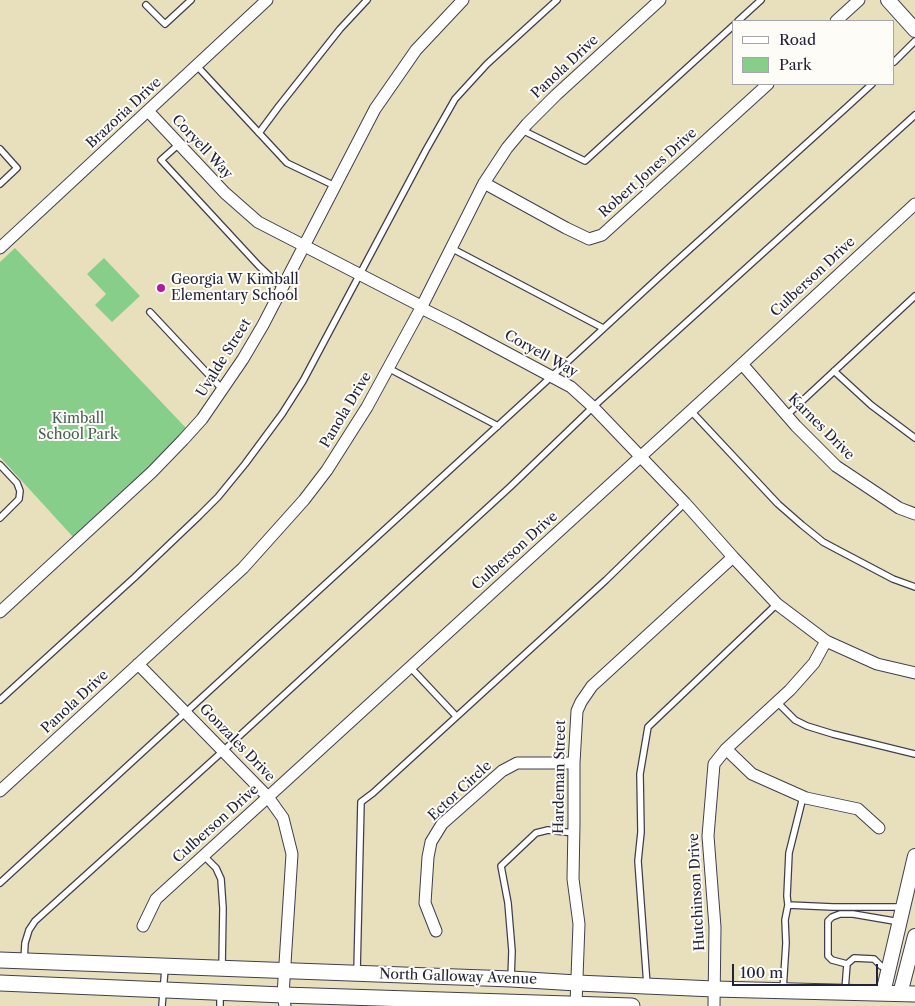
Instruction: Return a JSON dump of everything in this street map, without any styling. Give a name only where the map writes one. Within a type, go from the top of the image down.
[{"type":"main road","name":"North Galloway Avenue","points":[[0,960],[511,979],[714,989],[845,992],[880,1000],[904,998]]},
{"type":"main road","name":"North Galloway Avenue","points":[[0,984],[163,990],[220,999],[632,1006]]},
{"type":"street","name":"Brazoria Drive","points":[[0,248],[268,0]]},
{"type":"street","name":"Uvalde Street","points":[[0,612],[152,472],[202,419],[223,390],[263,325],[375,109],[416,50],[463,0]]},
{"type":"street","name":"Panola Drive","points":[[0,791],[243,568],[304,500],[327,470],[362,415],[421,308],[484,183],[507,148],[556,94],[660,0]]},
{"type":"street","points":[[837,20],[859,0]]},
{"type":"street","points":[[888,0],[915,30]]},
{"type":"street","name":"Robert Jones Drive","points":[[484,183],[589,239],[602,234],[767,85]]},
{"type":"street","name":"Coryell Way","points":[[148,111],[225,193],[258,222],[572,387],[593,406],[685,503],[777,604],[826,641],[877,664],[915,673]]},
{"type":"street","name":"Culberson Drive","points":[[143,926],[156,898],[915,204]]},
{"type":"street","name":"Karnes Drive","points":[[742,364],[786,415],[836,466],[899,508],[915,514]]},
{"type":"street","name":"Hardeman Street","points":[[576,1005],[579,924],[573,879],[574,763],[577,711],[592,686],[733,557]]},
{"type":"street","name":"Hutchinson Drive","points":[[714,1006],[715,927],[708,836],[714,764],[726,749],[790,690],[814,663],[826,641]]},
{"type":"street","name":"Gonzales Drive","points":[[138,664],[268,797],[283,818],[292,854],[284,970],[284,1000]]},
{"type":"street","points":[[726,749],[752,774],[804,797],[858,809],[879,828]]},
{"type":"street","name":"Ector Circle","points":[[436,932],[426,902],[428,857],[431,842],[442,824],[502,771],[518,763],[574,763]]},
{"type":"street","points":[[880,1000],[915,856]]},
{"type":"street","points":[[904,998],[915,936]]},
{"type":"lane","points":[[146,5],[164,24],[191,0]]},
{"type":"lane","points":[[259,133],[340,29],[367,0]]},
{"type":"lane","points":[[0,700],[135,577],[218,497],[245,464],[303,382],[455,99],[487,64],[557,0]]},
{"type":"lane","points":[[739,20],[761,0]]},
{"type":"lane","points":[[522,130],[585,162],[732,27]]},
{"type":"lane","points":[[895,61],[915,41]]},
{"type":"lane","points":[[197,66],[287,163],[335,186]]},
{"type":"lane","points":[[0,883],[603,328],[871,85]]},
{"type":"lane","points":[[24,961],[27,936],[36,921],[503,493],[593,406],[915,115]]},
{"type":"lane","points":[[179,144],[161,160],[252,259],[282,288]]},
{"type":"lane","points":[[0,149],[17,168],[0,184]]},
{"type":"lane","points":[[451,248],[603,328]]},
{"type":"lane","points":[[786,415],[915,296]]},
{"type":"lane","points":[[150,312],[223,390]]},
{"type":"lane","points":[[388,368],[498,426]]},
{"type":"lane","points":[[834,372],[871,405],[915,438]]},
{"type":"lane","points":[[690,411],[778,504],[823,542],[894,579],[915,587]]},
{"type":"lane","points":[[0,465],[17,483],[20,491],[19,499],[0,518]]},
{"type":"lane","points":[[356,973],[361,802],[606,580],[685,503]]},
{"type":"lane","points":[[647,986],[638,861],[641,832],[640,774],[648,727],[777,604]]},
{"type":"lane","points":[[410,667],[456,716]]},
{"type":"lane","points":[[777,702],[795,720],[807,726],[915,754]]},
{"type":"lane","points":[[783,991],[789,853],[804,797]]},
{"type":"lane","points":[[511,979],[512,950],[501,866],[536,833],[548,830],[574,833]]},
{"type":"lane","points":[[204,856],[216,868],[221,879],[223,908],[222,968]]},
{"type":"lane","points":[[788,905],[833,908],[903,907]]},
{"type":"lane","points":[[847,964],[832,960],[828,956],[828,922],[832,916],[840,914],[900,922]]},
{"type":"lane","points":[[845,992],[847,964],[854,958],[874,959],[881,966],[889,968]]},
{"type":"lane","points":[[162,1006],[165,966]]},
{"type":"green space","name":"Kimball School Park","points":[[15,248],[186,428],[153,463],[74,538],[0,457],[0,262]]},
{"type":"green space","points":[[104,258],[140,296],[112,322],[95,305],[106,294],[87,274]]},
{"type":"place","name":"Georgia W Kimball Elementary School","points":[[161,288]]}]
